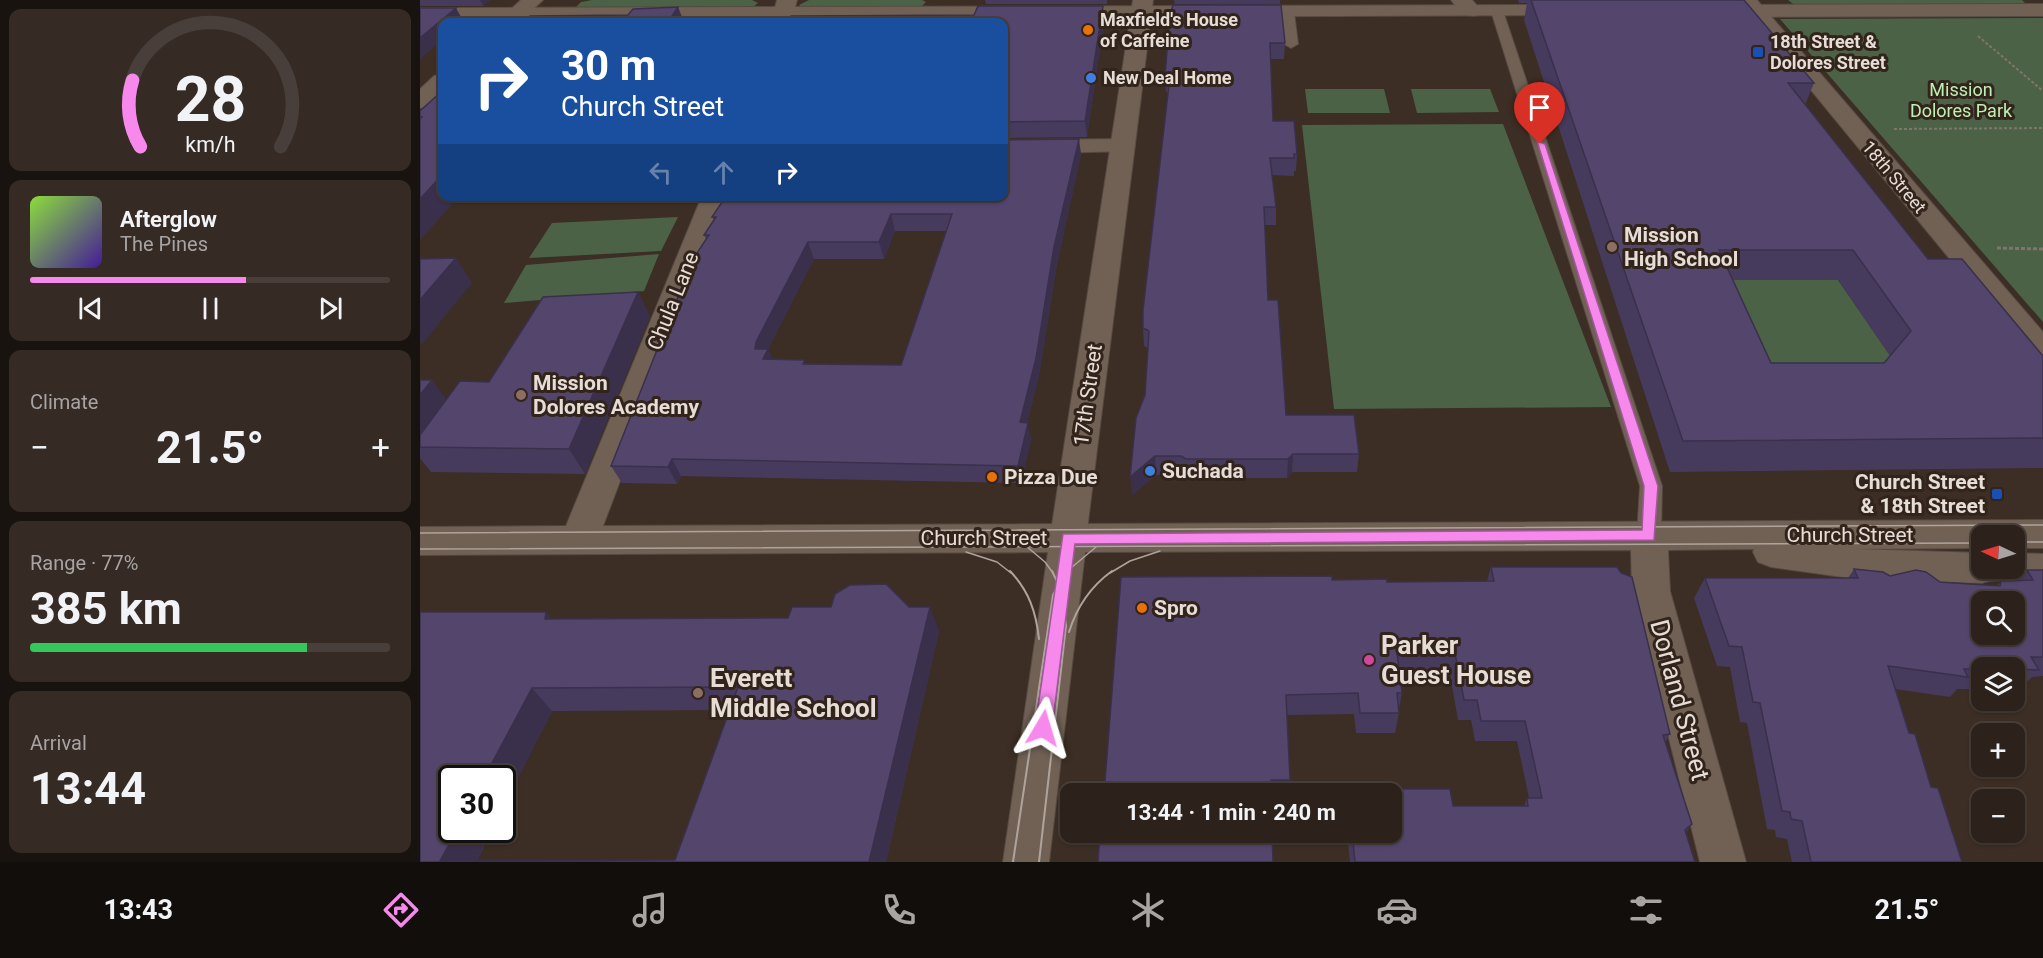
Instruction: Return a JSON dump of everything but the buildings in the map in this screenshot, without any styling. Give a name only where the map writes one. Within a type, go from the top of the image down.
[{"type":"street","points":[[512,18],[533,0]]},
{"type":"street","points":[[1684,11],[1751,5],[2043,10]]},
{"type":"street","name":"18th Street","points":[[1751,5],[2043,352]]},
{"type":"street","points":[[420,14],[512,18],[944,6],[1143,6],[1288,12],[1466,6],[1497,11],[1591,11]]},
{"type":"street","name":"17th Street","points":[[1026,862],[1068,538],[1143,6]]},
{"type":"street","points":[[420,101],[438,85]]},
{"type":"street","points":[[1008,147],[1123,146]]},
{"type":"street","name":"Chula Lane","points":[[579,540],[712,201]]},
{"type":"street","name":"Church Street","points":[[420,541],[2043,534]]},
{"type":"street","name":"Church Street","points":[[1653,536],[1864,565],[1971,568]]},
{"type":"street","name":"Dorland Street","points":[[1653,536],[1651,591],[1723,862]]},
{"type":"street","points":[[2025,569],[2043,570]]},
{"type":"lane","points":[[1497,11],[1651,486],[1653,536]]},
{"type":"lane","points":[[1288,12],[1291,44]]},
{"type":"path","points":[[1948,10],[2043,91]]},
{"type":"path","points":[[1884,129],[2043,128]]},
{"type":"path","points":[[1990,248],[2043,249]]},
{"type":"green space","points":[[592,0],[752,0],[758,3],[753,7],[576,7],[581,2]]},
{"type":"green space","points":[[809,0],[922,0],[926,2],[920,8],[801,7],[799,5]]},
{"type":"green space","points":[[1788,0],[2022,0],[2027,5],[1796,6]]},
{"type":"green space","name":"Mission Dolores Park","points":[[2043,18],[2043,322],[1780,19]]},
{"type":"green space","points":[[1305,89],[1384,89],[1390,113],[1308,113]]},
{"type":"green space","points":[[1411,89],[1490,89],[1499,112],[1417,113]]},
{"type":"green space","points":[[1503,124],[1611,407],[1334,409],[1302,125]]},
{"type":"green space","points":[[678,217],[661,251],[529,258],[552,223]]},
{"type":"green space","points":[[659,254],[644,291],[504,303],[526,265]]},
{"type":"green space","points":[[1707,280],[1838,280],[1905,377],[1756,394]]},
{"type":"tram line","points":[[420,533],[2043,525]]},
{"type":"tram line","points":[[2025,542],[2043,542]]},
{"type":"tram line","points":[[1027,547],[1971,543]]},
{"type":"tram line","points":[[420,549],[1027,547]]},
{"type":"tram line","points":[[1027,547],[1045,562],[1053,573]]},
{"type":"tram line","points":[[1065,573],[1096,547]]},
{"type":"tram line","points":[[1110,573],[1130,561],[1160,551]]},
{"type":"tram line","points":[[966,552],[997,562],[1011,573]]},
{"type":"tram line","points":[[1010,571],[1022,586],[1030,602],[1039,639]]},
{"type":"tram line","points":[[1059,585],[1066,571]]},
{"type":"tram line","points":[[1069,632],[1085,598],[1112,571]]},
{"type":"tram line","points":[[1053,573],[1059,585]]},
{"type":"tram line","points":[[1013,862],[1053,595],[1059,585]]},
{"type":"tram line","points":[[1039,862],[1066,626],[1059,585]]},
{"type":"place","name":"Maxfield's House of Caffeine","points":[[1088,30]]},
{"type":"place","name":"18th Street & Dolores Street","points":[[1758,52]]},
{"type":"place","name":"New Deal Home","points":[[1091,78]]},
{"type":"place","name":"Mission High School","points":[[1612,247]]},
{"type":"place","name":"Mission Dolores Academy","points":[[521,395]]},
{"type":"place","name":"Suchada","points":[[1150,471]]},
{"type":"place","name":"Pizza Due","points":[[992,477]]},
{"type":"place","name":"Church Street & 18th Street","points":[[1997,494]]},
{"type":"place","name":"Spro","points":[[1142,608]]},
{"type":"place","name":"Parker Guest House","points":[[1369,660]]},
{"type":"place","name":"Everett Middle School","points":[[698,693]]},
{"type":"route","points":[[1043,728],[1068,538],[1649,536],[1651,486],[1540,144]]}]
